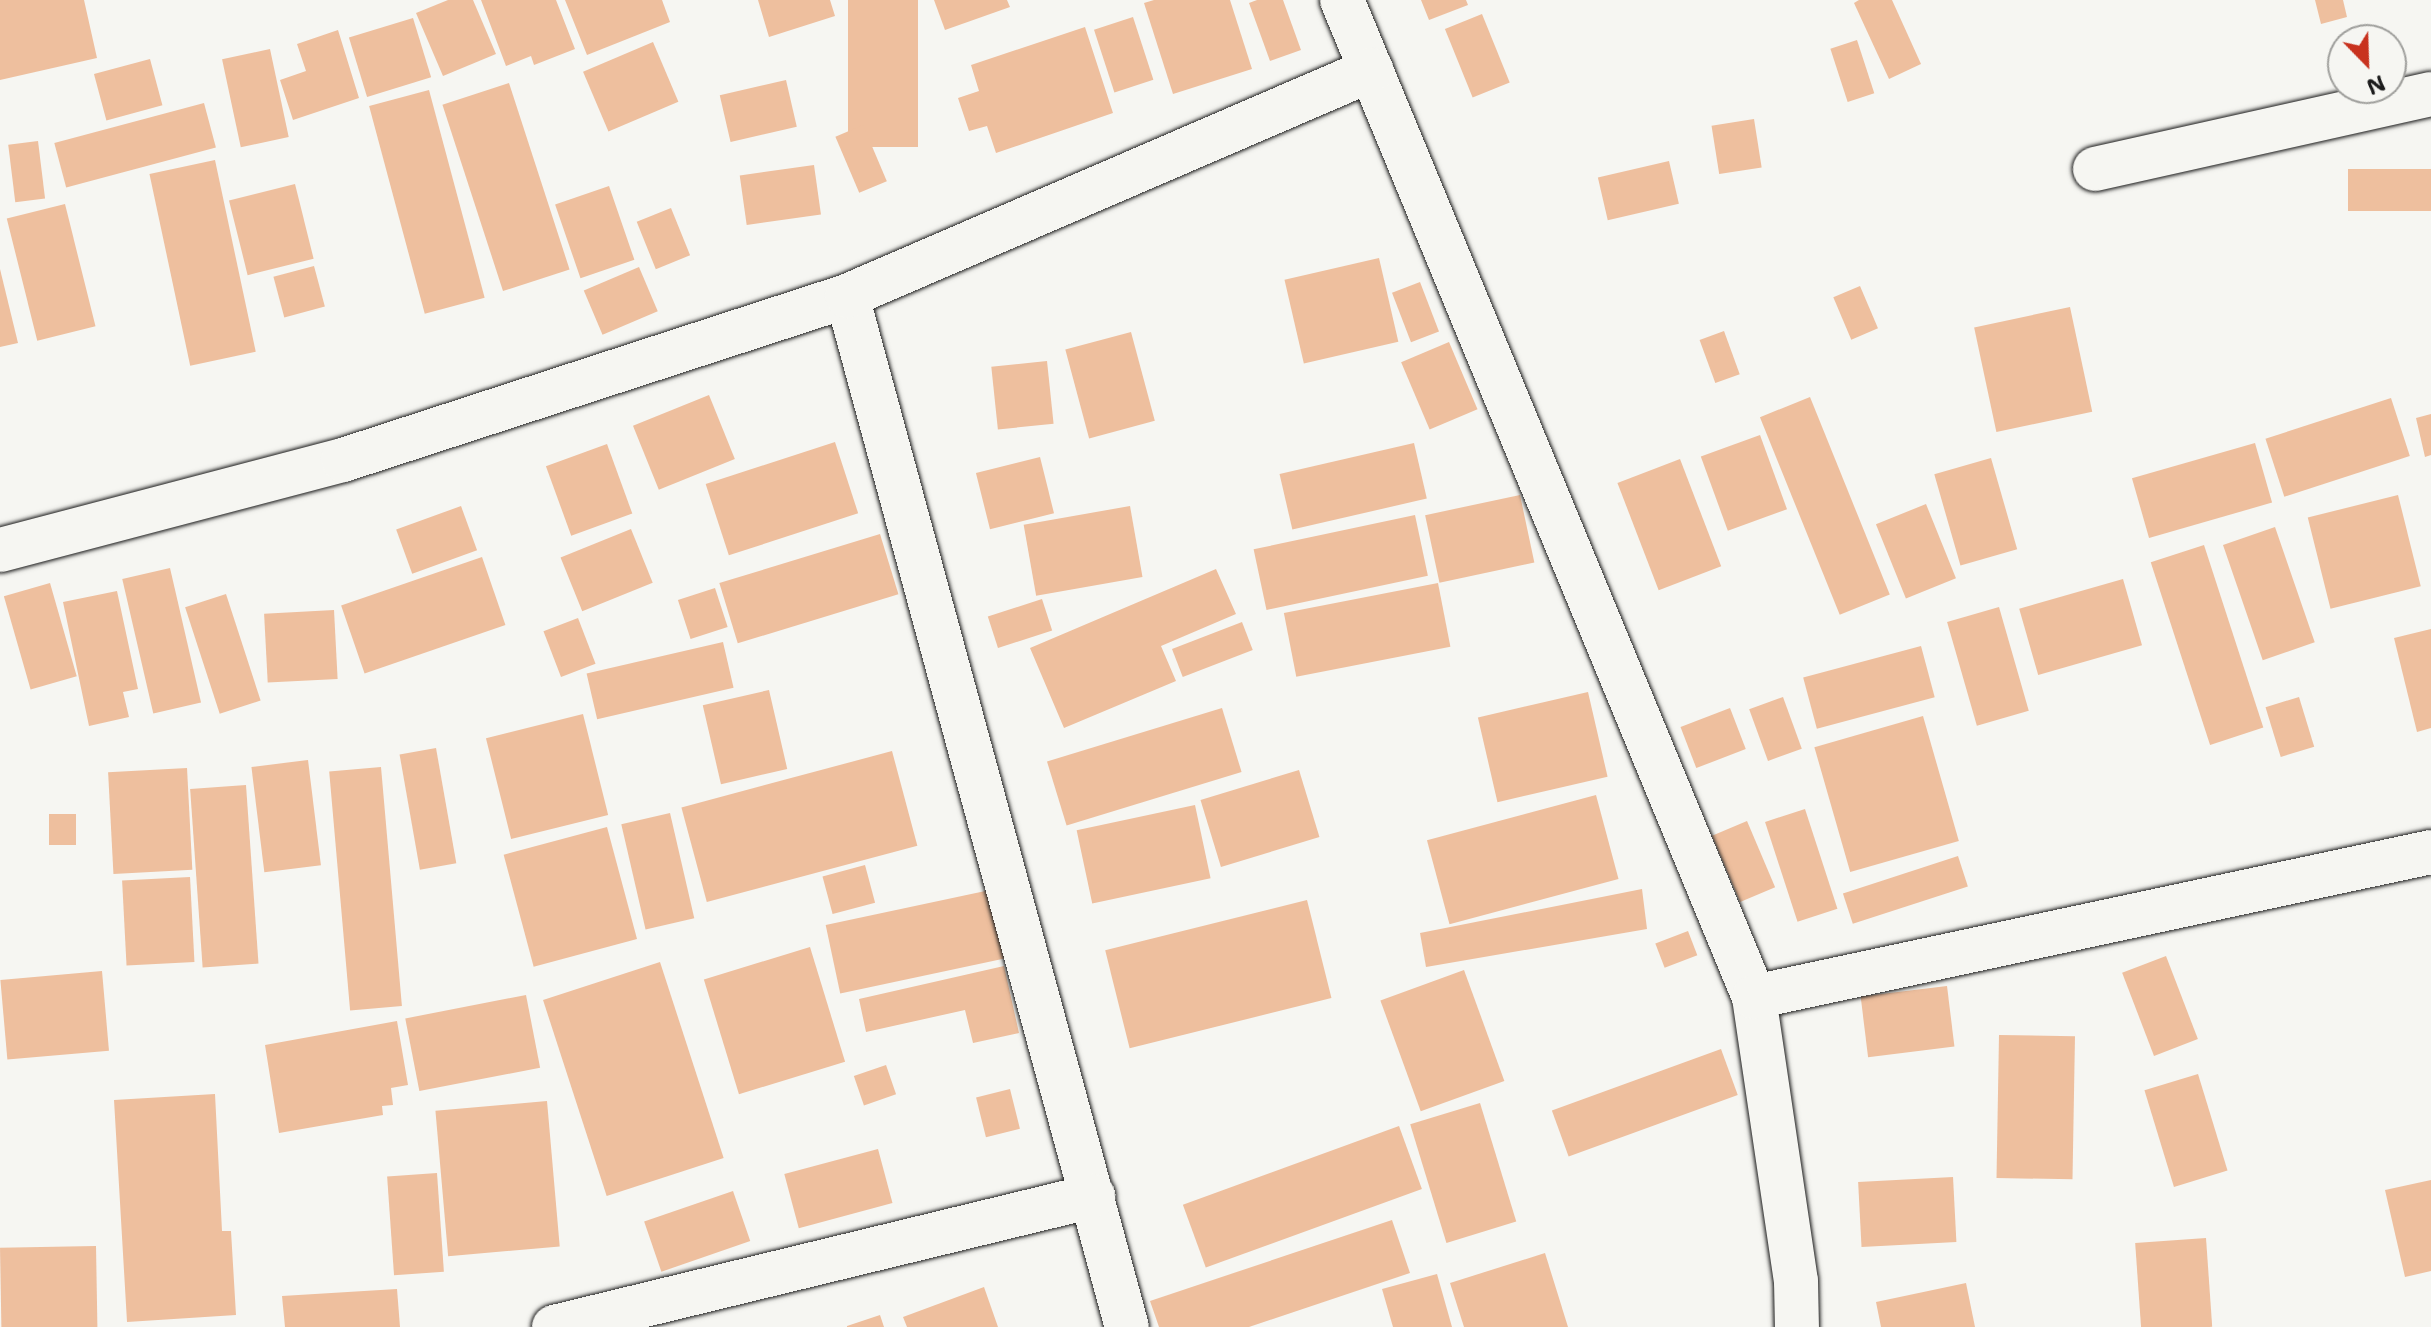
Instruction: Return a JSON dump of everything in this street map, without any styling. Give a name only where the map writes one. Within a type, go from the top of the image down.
[{"type":"street","points":[[1342,0],[1754,997],[1796,1281],[1797,1327]]},
{"type":"street","points":[[0,550],[343,460],[847,296],[1371,70]]},
{"type":"street","points":[[2095,169],[2431,94]]},
{"type":"street","points":[[847,296],[1127,1327]]},
{"type":"street","points":[[1754,997],[2431,852]]},
{"type":"street","points":[[554,1327],[1093,1196]]},
{"type":"building","points":[[0,0],[84,0],[97,58],[0,80]]},
{"type":"building","points":[[448,0],[473,0],[496,54],[443,76],[416,13]]},
{"type":"building","points":[[481,0],[556,0],[575,49],[534,65],[531,56],[506,66]]},
{"type":"building","points":[[565,0],[662,0],[670,22],[587,55]]},
{"type":"building","points":[[758,0],[830,0],[835,16],[769,37]]},
{"type":"building","points":[[848,0],[918,0],[918,147],[848,147]]},
{"type":"building","points":[[934,0],[1007,0],[1010,7],[945,30]]},
{"type":"building","points":[[1154,0],[1230,0],[1252,69],[1173,94],[1144,3]]},
{"type":"building","points":[[1283,0],[1301,50],[1270,61],[1249,3]]},
{"type":"building","points":[[1421,0],[1466,0],[1468,5],[1429,20]]},
{"type":"building","points":[[1859,0],[1892,0],[1921,64],[1889,79],[1854,3]]},
{"type":"building","points":[[2315,0],[2343,0],[2347,17],[2321,24]]},
{"type":"building","points":[[1482,14],[1510,83],[1473,98],[1445,29]]},
{"type":"building","points":[[1133,17],[1153,80],[1114,92],[1094,30]]},
{"type":"building","points":[[413,18],[431,77],[367,97],[349,38]]},
{"type":"building","points":[[1085,27],[1113,113],[996,153],[987,126],[969,131],[958,98],[979,91],[971,65]]},
{"type":"building","points":[[338,30],[359,98],[293,120],[280,80],[306,71],[297,44]]},
{"type":"building","points":[[1857,40],[1874,93],[1848,102],[1830,49]]},
{"type":"building","points":[[653,42],[678,102],[608,132],[583,72]]},
{"type":"building","points":[[270,49],[289,137],[241,147],[222,59]]},
{"type":"building","points":[[150,59],[162,105],[106,120],[94,74]]},
{"type":"building","points":[[786,80],[797,127],[731,142],[720,95]]},
{"type":"building","points":[[509,83],[570,269],[503,291],[442,105]]},
{"type":"building","points":[[429,90],[485,298],[425,314],[369,106]]},
{"type":"building","points":[[204,103],[216,147],[66,188],[54,143]]},
{"type":"building","points":[[1754,119],[1762,167],[1719,174],[1712,126]]},
{"type":"building","points":[[863,125],[887,181],[859,193],[835,137]]},
{"type":"building","points":[[38,141],[45,199],[15,202],[8,145]]},
{"type":"building","points":[[215,160],[256,352],[190,366],[149,174]]},
{"type":"building","points":[[1669,161],[1679,204],[1608,220],[1598,177]]},
{"type":"building","points":[[814,165],[821,215],[747,225],[740,175]]},
{"type":"building","points":[[2348,169],[2431,169],[2431,211],[2348,211]]},
{"type":"building","points":[[295,184],[314,259],[248,275],[229,200]]},
{"type":"building","points":[[609,186],[634,260],[580,278],[555,205]]},
{"type":"building","points":[[65,204],[95,326],[37,341],[7,219]]},
{"type":"building","points":[[671,208],[690,255],[656,269],[637,222]]},
{"type":"building","points":[[1379,258],[1398,342],[1304,364],[1284,280]]},
{"type":"building","points":[[314,266],[325,307],[284,317],[273,277]]},
{"type":"building","points":[[639,267],[658,311],[603,335],[584,290]]},
{"type":"building","points":[[0,269],[18,343],[0,347]]},
{"type":"building","points":[[1420,282],[1439,331],[1411,342],[1392,293]]},
{"type":"building","points":[[1860,286],[1878,328],[1851,340],[1833,297]]},
{"type":"building","points":[[2070,307],[2092,412],[1996,432],[1974,327]]},
{"type":"building","points":[[1724,331],[1740,374],[1715,383],[1700,340]]},
{"type":"building","points":[[1131,332],[1155,421],[1089,438],[1065,350]]},
{"type":"building","points":[[1449,342],[1478,409],[1430,430],[1401,362]]},
{"type":"building","points":[[1047,361],[1054,424],[998,430],[991,367]]},
{"type":"building","points":[[709,395],[735,459],[659,490],[633,426]]},
{"type":"building","points":[[1810,397],[1890,594],[1840,615],[1760,417]]},
{"type":"building","points":[[2391,398],[2410,456],[2284,497],[2265,439]]},
{"type":"building","points":[[2431,414],[2431,455],[2425,457],[2416,418]]},
{"type":"building","points":[[1760,435],[1787,509],[1728,531],[1701,457]]},
{"type":"building","points":[[835,442],[858,513],[729,555],[706,484]]},
{"type":"building","points":[[1414,443],[1427,499],[1292,530],[1280,474]]},
{"type":"building","points":[[2255,443],[2272,503],[2149,538],[2132,478]]},
{"type":"building","points":[[607,444],[632,514],[571,536],[546,466]]},
{"type":"building","points":[[1040,457],[1054,513],[990,529],[976,473]]},
{"type":"building","points":[[1991,458],[2017,549],[1960,566],[1934,474]]},
{"type":"building","points":[[1680,459],[1721,566],[1659,590],[1617,483]]},
{"type":"building","points":[[1520,495],[1534,562],[1439,583],[1425,515]]},
{"type":"building","points":[[2398,495],[2421,586],[2331,609],[2308,517]]},
{"type":"building","points":[[1926,504],[1956,578],[1906,598],[1876,524]]},
{"type":"building","points":[[461,506],[477,550],[412,574],[396,530]]},
{"type":"building","points":[[1130,506],[1143,577],[1036,596],[1024,525]]},
{"type":"building","points":[[1415,515],[1428,576],[1266,610],[1254,549]]},
{"type":"building","points":[[2275,527],[2315,642],[2263,660],[2223,545]]},
{"type":"building","points":[[631,529],[653,583],[582,611],[561,557]]},
{"type":"building","points":[[880,534],[898,594],[738,643],[719,583]]},
{"type":"building","points":[[2204,545],[2263,728],[2210,745],[2151,562]]},
{"type":"building","points":[[482,557],[505,625],[365,674],[341,606]]},
{"type":"building","points":[[170,568],[201,702],[153,713],[122,579]]},
{"type":"building","points":[[1216,569],[1236,614],[1161,646],[1176,681],[1064,728],[1030,648]]},
{"type":"building","points":[[2123,579],[2142,645],[2038,675],[2019,609]]},
{"type":"building","points":[[50,583],[77,676],[31,689],[4,596]]},
{"type":"building","points":[[1438,583],[1450,647],[1296,677],[1284,613]]},
{"type":"building","points":[[715,588],[728,627],[691,639],[678,600]]},
{"type":"building","points":[[117,591],[138,689],[123,692],[129,717],[89,726],[63,602]]},
{"type":"building","points":[[226,594],[261,701],[220,714],[185,607]]},
{"type":"building","points":[[1042,599],[1052,630],[998,648],[988,617]]},
{"type":"building","points":[[1999,607],[2029,711],[1977,726],[1947,622]]},
{"type":"building","points":[[334,610],[338,679],[268,683],[264,614]]},
{"type":"building","points":[[578,618],[596,664],[561,677],[543,631]]},
{"type":"building","points":[[1242,622],[1253,650],[1183,677],[1172,649]]},
{"type":"building","points":[[2431,629],[2431,728],[2417,732],[2394,638]]},
{"type":"building","points":[[723,642],[734,688],[597,719],[587,673]]},
{"type":"building","points":[[1921,646],[1935,697],[1817,729],[1803,678]]},
{"type":"building","points":[[769,690],[787,769],[721,784],[703,705]]},
{"type":"building","points":[[1588,692],[1608,777],[1497,802],[1478,717]]},
{"type":"building","points":[[1783,697],[1802,749],[1768,761],[1749,709]]},
{"type":"building","points":[[2299,697],[2314,747],[2281,757],[2266,707]]},
{"type":"building","points":[[1222,708],[1242,772],[1067,826],[1047,762]]},
{"type":"building","points":[[1730,708],[1746,749],[1696,768],[1681,727]]},
{"type":"building","points":[[583,714],[608,815],[511,839],[486,738]]},
{"type":"building","points":[[1923,716],[1959,841],[1850,872],[1814,747]]},
{"type":"building","points":[[436,748],[456,863],[420,870],[400,754]]},
{"type":"building","points":[[892,751],[917,846],[707,902],[681,807]]},
{"type":"building","points":[[308,760],[321,865],[264,872],[251,767]]},
{"type":"building","points":[[381,767],[402,1006],[350,1011],[329,772]]},
{"type":"building","points":[[187,768],[192,870],[113,874],[108,772]]},
{"type":"building","points":[[1299,770],[1319,837],[1221,867],[1201,800]]},
{"type":"building","points":[[246,785],[258,964],[203,967],[190,789]]},
{"type":"building","points":[[1596,795],[1619,879],[1449,924],[1427,840]]},
{"type":"building","points":[[1195,805],[1211,878],[1092,904],[1077,830]]},
{"type":"building","points":[[1805,809],[1837,909],[1798,922],[1765,822]]},
{"type":"building","points":[[670,813],[694,918],[646,929],[621,824]]},
{"type":"building","points":[[49,814],[76,814],[76,845],[49,845]]},
{"type":"building","points":[[1747,821],[1775,887],[1740,902],[1712,836]]},
{"type":"building","points":[[607,827],[637,939],[534,967],[504,855]]},
{"type":"building","points":[[1958,856],[1968,886],[1853,924],[1843,893]]},
{"type":"building","points":[[865,865],[875,903],[833,914],[822,876]]},
{"type":"building","points":[[190,877],[194,962],[127,965],[122,881]]},
{"type":"building","points":[[1642,889],[1647,929],[1426,967],[1420,933]]},
{"type":"building","points":[[990,890],[1005,958],[840,993],[826,925]]},
{"type":"building","points":[[1307,900],[1331,998],[1130,1048],[1105,950]]},
{"type":"building","points":[[1688,931],[1697,955],[1665,968],[1655,944]]},
{"type":"building","points":[[810,947],[845,1062],[739,1094],[704,979]]},
{"type":"building","points":[[2166,956],[2198,1039],[2154,1056],[2122,973]]},
{"type":"building","points":[[660,962],[724,1158],[607,1196],[543,1000]]},
{"type":"building","points":[[1004,966],[1019,1033],[973,1043],[965,1010],[866,1032],[859,999]]},
{"type":"building","points":[[1464,970],[1504,1081],[1421,1111],[1380,1000]]},
{"type":"building","points":[[102,971],[109,1051],[7,1060],[0,980]]},
{"type":"building","points":[[1947,986],[1954,1047],[1868,1057],[1861,997]]},
{"type":"building","points":[[526,995],[540,1068],[419,1091],[405,1018]]},
{"type":"building","points":[[397,1021],[408,1085],[391,1088],[393,1105],[382,1106],[383,1115],[279,1133],[265,1045]]},
{"type":"building","points":[[1999,1035],[2075,1036],[2072,1179],[1997,1178]]},
{"type":"building","points":[[1721,1049],[1738,1095],[1569,1157],[1552,1111]]},
{"type":"building","points":[[886,1065],[896,1094],[864,1105],[854,1076]]},
{"type":"building","points":[[2198,1074],[2228,1171],[2174,1187],[2144,1090]]},
{"type":"building","points":[[1010,1089],[1020,1129],[986,1137],[976,1097]]},
{"type":"building","points":[[215,1094],[222,1231],[231,1231],[236,1315],[127,1322],[114,1100]]},
{"type":"building","points":[[547,1101],[560,1246],[448,1256],[435,1111]]},
{"type":"building","points":[[1480,1103],[1516,1222],[1446,1243],[1410,1124]]},
{"type":"building","points":[[1399,1126],[1422,1189],[1206,1268],[1183,1205]]},
{"type":"building","points":[[878,1149],[892,1203],[799,1228],[784,1174]]},
{"type":"building","points":[[437,1173],[444,1272],[394,1275],[387,1176]]},
{"type":"building","points":[[1953,1177],[1956,1242],[1862,1247],[1858,1182]]},
{"type":"building","points":[[2431,1180],[2431,1271],[2405,1277],[2385,1190]]},
{"type":"building","points":[[733,1191],[750,1241],[661,1272],[644,1222]]},
{"type":"building","points":[[1392,1220],[1410,1273],[1249,1327],[1159,1327],[1150,1301]]},
{"type":"building","points":[[2206,1238],[2212,1327],[2141,1327],[2135,1243]]},
{"type":"building","points":[[96,1246],[97,1327],[1,1327],[0,1248]]},
{"type":"building","points":[[1545,1253],[1568,1327],[1464,1327],[1450,1283]]},
{"type":"building","points":[[1437,1274],[1452,1327],[1393,1327],[1382,1289]]},
{"type":"building","points":[[1966,1283],[1975,1327],[1881,1327],[1876,1302]]},
{"type":"building","points":[[984,1287],[998,1327],[907,1327],[903,1317]]},
{"type":"building","points":[[397,1289],[400,1327],[285,1327],[282,1296]]},
{"type":"building","points":[[880,1315],[884,1327],[847,1327],[847,1326]]}]
